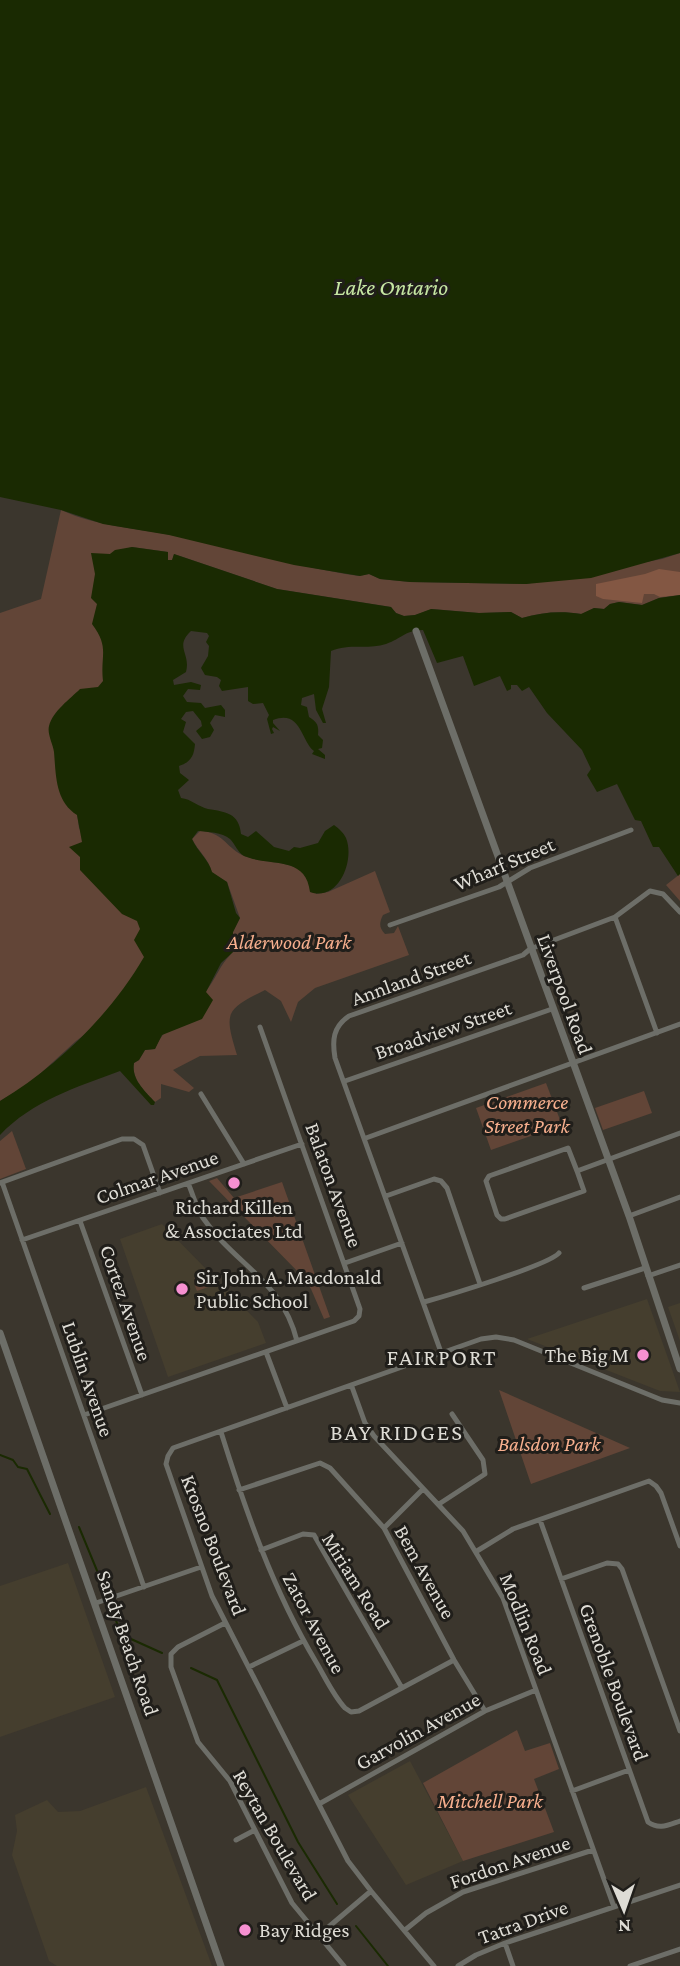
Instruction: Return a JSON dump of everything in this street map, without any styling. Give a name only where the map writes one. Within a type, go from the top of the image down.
[{"type":"street","name":"Liverpool Road","points":[[416,631],[676,1347],[680,1370]]},
{"type":"street","name":"Wharf Street","points":[[390,925],[499,887],[530,868],[631,830]]},
{"type":"street","name":"Annland Street","points":[[442,1355],[332,1044],[335,1030],[340,1022],[349,1016],[523,955],[530,949],[615,917],[650,891],[660,892],[680,912]]},
{"type":"street","points":[[615,917],[657,1033]]},
{"type":"street","name":"Broadview Street","points":[[345,1080],[552,1009]]},
{"type":"street","points":[[366,1138],[680,1024]]},
{"type":"street","name":"Balaton Avenue","points":[[84,1415],[354,1321],[359,1316],[360,1309],[345,1263],[260,1027]]},
{"type":"street","points":[[201,1094],[244,1164]]},
{"type":"street","points":[[577,1171],[680,1133]]},
{"type":"street","points":[[1,1182],[122,1139],[134,1139],[143,1145],[160,1192]]},
{"type":"street","name":"Colmar Avenue","points":[[22,1240],[302,1144]]},
{"type":"street","points":[[568,1148],[577,1171],[584,1191],[505,1219],[500,1219],[497,1215],[486,1181],[489,1176],[568,1148]]},
{"type":"street","points":[[386,1196],[434,1180],[441,1181],[447,1188],[480,1284]]},
{"type":"street","name":"Lublin Avenue","points":[[1,1182],[144,1587]]},
{"type":"street","points":[[188,1183],[202,1217],[278,1297],[289,1315],[297,1341]]},
{"type":"street","points":[[629,1216],[680,1197]]},
{"type":"street","name":"Cortez Avenue","points":[[80,1221],[142,1395]]},
{"type":"street","points":[[345,1263],[402,1243]]},
{"type":"street","points":[[424,1303],[555,1258],[559,1253]]},
{"type":"street","points":[[584,1288],[680,1265]]},
{"type":"street","name":"Krosno Boulevard","points":[[434,1966],[348,1861],[212,1596],[166,1464],[168,1456],[173,1448],[352,1387],[481,1339],[496,1337],[514,1340],[662,1400],[680,1403]]},
{"type":"street","name":"Sandy Beach Road","points":[[1,1339],[96,1603],[221,1966]]},
{"type":"street","points":[[266,1352],[286,1408]]},
{"type":"street","name":"Modlin Road","points":[[352,1387],[370,1430],[463,1531],[503,1598],[614,1907]]},
{"type":"street","points":[[439,1504],[485,1474],[483,1460],[453,1415]]},
{"type":"street","name":"Zator Avenue","points":[[221,1432],[261,1550],[303,1641],[340,1704],[351,1712],[359,1711],[454,1660]]},
{"type":"street","name":"Bem Avenue","points":[[239,1490],[320,1463],[330,1468],[384,1528],[454,1660],[485,1711]]},
{"type":"street","points":[[477,1551],[513,1529],[649,1481],[661,1493],[680,1546]]},
{"type":"street","points":[[384,1528],[423,1489]]},
{"type":"street","name":"Grenoble Boulevard","points":[[540,1520],[648,1822],[655,1827],[661,1827],[680,1821]]},
{"type":"street","name":"Miriam Road","points":[[261,1550],[303,1534],[313,1535],[402,1688]]},
{"type":"street","points":[[561,1579],[607,1563],[618,1564],[625,1575],[680,1731]]},
{"type":"street","points":[[96,1603],[201,1567]]},
{"type":"street","name":"Reytan Boulevard","points":[[225,1623],[178,1647],[171,1654],[171,1667],[198,1742],[230,1782],[292,1903],[344,1966]]},
{"type":"street","points":[[249,1667],[303,1641]]},
{"type":"street","name":"Garvolin Avenue","points":[[319,1804],[485,1711],[536,1690]]},
{"type":"street","points":[[572,1791],[629,1770]]},
{"type":"street","points":[[236,1840],[255,1830]]},
{"type":"street","name":"Fordon Avenue","points":[[405,1930],[436,1907],[463,1892],[593,1850]]},
{"type":"street","name":"Tatra Drive","points":[[458,1966],[505,1943],[680,1885]]},
{"type":"street","points":[[319,1935],[371,1891]]},
{"type":"street","points":[[505,1943],[513,1966]]},
{"type":"street","points":[[630,1966],[680,1950]]},
{"type":"shaded area","points":[[659,569],[680,572],[680,595],[660,597],[644,594],[642,603],[596,596],[596,584]]},
{"type":"shaded area","name":"Sir John A. Macdonald Public School","points":[[162,1224],[258,1322],[266,1343],[168,1377],[120,1239]]},
{"type":"shaded area","points":[[647,1299],[680,1392],[660,1391],[527,1339]]},
{"type":"shaded area","points":[[680,1303],[680,1341],[668,1307]]},
{"type":"shaded area","points":[[68,1563],[115,1697],[0,1737],[0,1586]]},
{"type":"shaded area","points":[[410,1761],[463,1861],[406,1885],[348,1795]]},
{"type":"shaded area","points":[[146,1787],[212,1966],[57,1966],[49,1961],[12,1855],[17,1831],[15,1815],[47,1800],[58,1812],[80,1811]]},
{"type":"green space","points":[[61,510],[101,523],[171,535],[311,567],[410,582],[526,584],[662,559],[680,553],[680,595],[659,598],[642,605],[619,602],[582,614],[537,614],[522,618],[511,612],[479,613],[432,609],[404,616],[391,607],[277,589],[174,554],[172,561],[168,560],[168,552],[132,547],[110,554],[114,670],[77,814],[79,828],[123,899],[156,945],[107,1018],[76,1041],[30,1083],[0,1101],[0,613],[41,599]]},
{"type":"green space","name":"Alderwood Park","points":[[200,831],[214,834],[242,855],[290,865],[301,870],[316,894],[328,892],[375,871],[390,912],[383,915],[381,927],[385,934],[394,933],[398,926],[409,955],[315,988],[298,1002],[291,1022],[281,1001],[265,990],[252,997],[235,1008],[231,1014],[230,1030],[237,1055],[200,1056],[173,1070],[194,1088],[189,1092],[161,1084],[161,1098],[155,1102],[137,1079],[134,1063],[145,1050],[155,1049],[164,1033],[209,987],[233,952],[233,932],[240,918],[227,882],[212,873],[192,839]]},
{"type":"green space","points":[[680,874],[680,901],[666,885]]},
{"type":"green space","name":"Commerce Street Park","points":[[546,1083],[562,1125],[491,1150],[476,1108]]},
{"type":"green space","points":[[644,1091],[652,1113],[603,1130],[595,1108]]},
{"type":"green space","points":[[12,1131],[26,1169],[0,1179],[0,1141]]},
{"type":"green space","points":[[217,1178],[234,1198],[282,1182],[330,1317],[324,1319],[303,1277],[209,1181]]},
{"type":"green space","points":[[200,1269],[214,1285],[197,1291],[194,1279]]},
{"type":"green space","name":"Balsdon Park","points":[[499,1390],[630,1448],[531,1484]]},
{"type":"green space","name":"Mitchell Park","points":[[517,1730],[525,1751],[550,1743],[559,1769],[534,1779],[554,1832],[463,1861],[423,1783]]},
{"type":"water","name":"Lake Ontario","points":[[0,0],[680,0],[680,553],[591,578],[526,584],[410,582],[294,565],[169,535],[103,524],[61,510],[0,497]]},
{"type":"water","points":[[132,547],[168,552],[168,560],[172,560],[174,554],[277,589],[391,607],[404,616],[431,609],[479,613],[511,612],[522,618],[537,614],[581,614],[594,608],[604,609],[619,602],[642,605],[659,598],[680,595],[680,874],[678,876],[659,847],[653,847],[641,821],[635,820],[617,784],[597,792],[587,775],[591,769],[582,750],[547,713],[529,687],[522,691],[517,685],[511,685],[511,689],[507,691],[500,676],[474,686],[463,656],[437,663],[423,630],[411,632],[379,646],[345,647],[331,651],[329,687],[322,709],[326,723],[323,723],[316,710],[314,694],[302,698],[301,705],[307,707],[309,717],[317,724],[318,735],[323,740],[322,748],[318,749],[325,755],[325,759],[312,754],[314,751],[299,728],[289,719],[273,720],[280,731],[273,727],[274,733],[271,734],[267,719],[269,715],[263,703],[253,704],[248,701],[248,687],[222,691],[219,686],[221,680],[205,675],[201,668],[208,656],[209,646],[206,642],[209,636],[207,633],[191,631],[183,646],[186,672],[173,680],[174,685],[191,682],[201,685],[200,690],[188,689],[183,696],[187,702],[201,703],[205,708],[221,705],[225,710],[225,717],[215,715],[210,723],[214,730],[210,737],[202,739],[196,731],[202,726],[201,721],[193,711],[186,712],[181,719],[186,722],[183,732],[195,744],[191,758],[179,766],[180,773],[189,780],[178,790],[181,798],[230,815],[238,822],[241,834],[248,837],[256,831],[274,847],[289,851],[294,847],[318,843],[325,831],[334,825],[346,838],[346,867],[337,885],[329,891],[310,892],[302,872],[294,867],[244,856],[227,837],[198,831],[192,839],[212,872],[227,882],[240,918],[233,932],[233,952],[221,963],[206,992],[213,1000],[202,1019],[162,1035],[155,1049],[145,1050],[134,1063],[137,1079],[155,1102],[154,1105],[151,1105],[120,1071],[41,1104],[0,1135],[0,1101],[42,1072],[81,1038],[115,999],[144,957],[134,940],[140,929],[137,921],[122,914],[80,870],[80,857],[69,847],[82,842],[77,815],[64,802],[58,787],[54,752],[49,736],[51,721],[58,710],[80,689],[98,687],[103,681],[103,646],[92,624],[97,604],[91,598],[95,574],[91,553],[110,554],[115,550]]},
{"type":"waterway","points":[[0,1455],[13,1460],[18,1467],[27,1469],[50,1514]]},
{"type":"waterway","points":[[79,1527],[105,1590]]},
{"type":"waterway","points":[[111,1606],[120,1632],[162,1653]]},
{"type":"waterway","points":[[191,1668],[217,1680],[298,1842],[337,1904]]},
{"type":"waterway","points":[[356,1926],[388,1966]]},
{"type":"place","name":"Richard Killen & Associates Ltd","points":[[234,1183]]},
{"type":"place","name":"Sir John A. Macdonald Public School","points":[[182,1289]]},
{"type":"place","name":"The Big M","points":[[643,1355]]},
{"type":"place","name":"Bay Ridges","points":[[245,1930]]},
{"type":"district","name":"FAIRPORT","points":[[442,1357]]},
{"type":"district","name":"BAY RIDGES","points":[[397,1432]]}]
